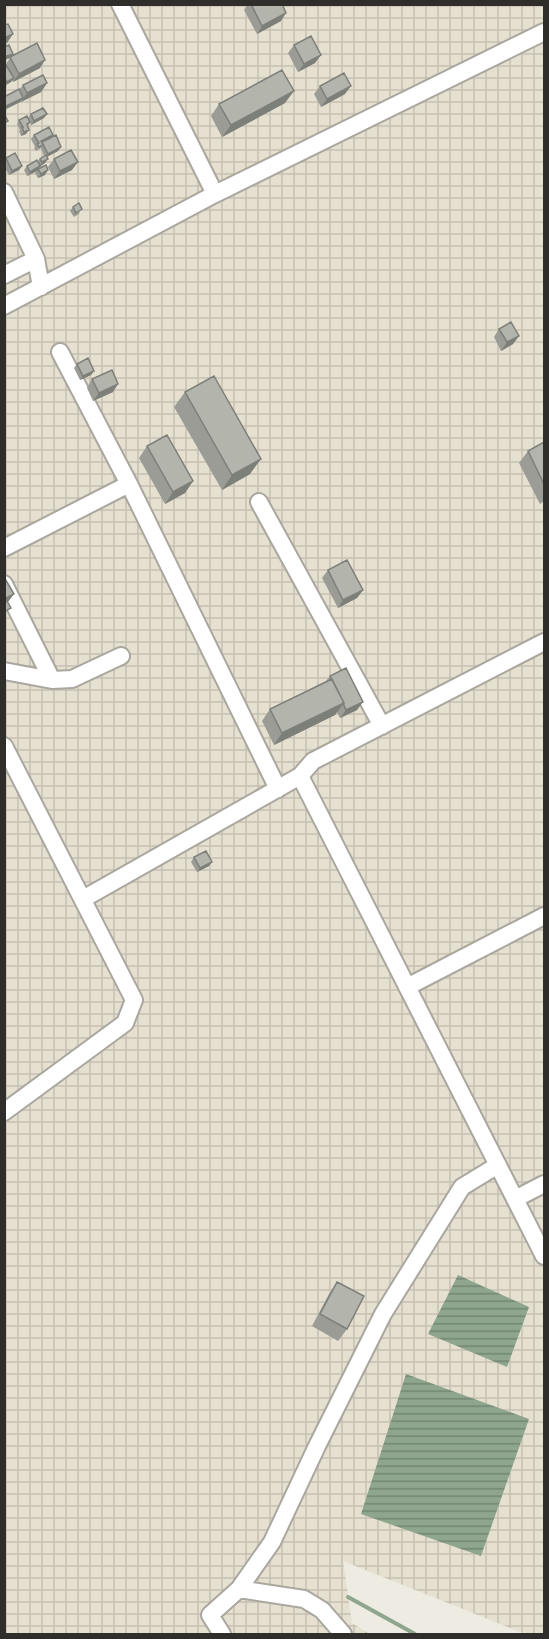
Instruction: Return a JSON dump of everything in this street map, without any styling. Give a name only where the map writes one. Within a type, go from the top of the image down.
[{"type":"lane","points":[[120,4],[215,194]]},
{"type":"lane","points":[[4,306],[215,194],[544,32]]},
{"type":"lane","points":[[4,192],[36,259],[41,286]]},
{"type":"lane","points":[[4,275],[36,259]]},
{"type":"lane","points":[[60,352],[129,484],[278,789]]},
{"type":"lane","points":[[4,549],[129,484]]},
{"type":"lane","points":[[259,502],[382,726]]},
{"type":"lane","points":[[4,584],[52,680]]},
{"type":"lane","points":[[83,900],[300,776],[313,761],[544,642]]},
{"type":"lane","points":[[4,671],[52,680],[72,679],[121,656]]},
{"type":"lane","points":[[4,1112],[125,1023],[135,1000],[7,756]]},
{"type":"lane","points":[[300,776],[544,1256]]},
{"type":"lane","points":[[407,987],[544,916]]},
{"type":"lane","points":[[222,1635],[210,1615],[239,1589],[272,1542],[383,1314],[462,1187],[498,1165]]},
{"type":"lane","points":[[515,1199],[544,1184]]},
{"type":"lane","points":[[239,1589],[304,1599],[322,1610],[343,1635]]},
{"type":"shaded area","points":[[5,5],[544,5],[544,1634],[525,1634],[343,1561],[352,1623],[370,1634],[5,1634]]},
{"type":"shaded area","points":[[458,1275],[529,1307],[507,1367],[428,1334]]},
{"type":"shaded area","points":[[406,1374],[529,1419],[481,1556],[361,1514]]},
{"type":"building","points":[[251,4],[282,4],[286,13],[262,26]]},
{"type":"building","points":[[8,24],[13,34],[4,38],[4,25]]},
{"type":"building","points":[[311,36],[321,55],[304,64],[294,45]]},
{"type":"building","points":[[37,43],[45,60],[19,74],[10,57]]},
{"type":"building","points":[[9,45],[13,54],[4,57],[4,47]]},
{"type":"building","points":[[4,62],[14,78],[7,82],[4,77]]},
{"type":"building","points":[[282,70],[294,91],[231,125],[219,104]]},
{"type":"building","points":[[344,73],[351,86],[327,99],[320,86]]},
{"type":"building","points":[[43,75],[47,83],[27,93],[23,85]]},
{"type":"building","points":[[19,89],[23,98],[4,107],[4,97]]},
{"type":"building","points":[[43,108],[47,114],[34,121],[31,114]]},
{"type":"building","points":[[27,116],[30,122],[27,124],[29,130],[24,132],[19,120]]},
{"type":"building","points":[[49,127],[53,135],[41,141],[43,145],[39,147],[34,135]]},
{"type":"building","points":[[56,135],[61,147],[48,154],[42,142]]},
{"type":"building","points":[[71,150],[78,162],[60,171],[54,159]]},
{"type":"building","points":[[15,153],[22,166],[12,171],[6,158]]},
{"type":"building","points":[[46,155],[48,159],[42,162],[40,159]]},
{"type":"building","points":[[37,160],[40,166],[30,172],[27,166]]},
{"type":"building","points":[[46,165],[48,170],[41,174],[38,169]]},
{"type":"building","points":[[79,203],[82,209],[76,213],[73,207]]},
{"type":"building","points":[[511,322],[519,336],[507,342],[499,329]]},
{"type":"building","points":[[88,358],[94,371],[83,376],[77,364]]},
{"type":"building","points":[[112,370],[118,384],[99,393],[92,379]]},
{"type":"building","points":[[214,376],[261,459],[232,475],[185,392]]},
{"type":"building","points":[[167,435],[193,481],[173,492],[147,446]]},
{"type":"building","points":[[544,442],[544,484],[528,451]]},
{"type":"building","points":[[347,560],[363,590],[343,600],[328,570]]},
{"type":"building","points":[[4,577],[14,594],[4,599]]},
{"type":"building","points":[[7,601],[11,608],[4,612],[4,603]]},
{"type":"building","points":[[346,668],[363,702],[346,710],[330,676]]},
{"type":"building","points":[[332,679],[344,703],[282,733],[270,709]]},
{"type":"building","points":[[206,851],[212,862],[200,868],[194,857]]},
{"type":"building","points":[[337,1282],[364,1296],[347,1329],[320,1314]]},
{"type":"waterway","points":[[348,1597],[415,1634]]}]
